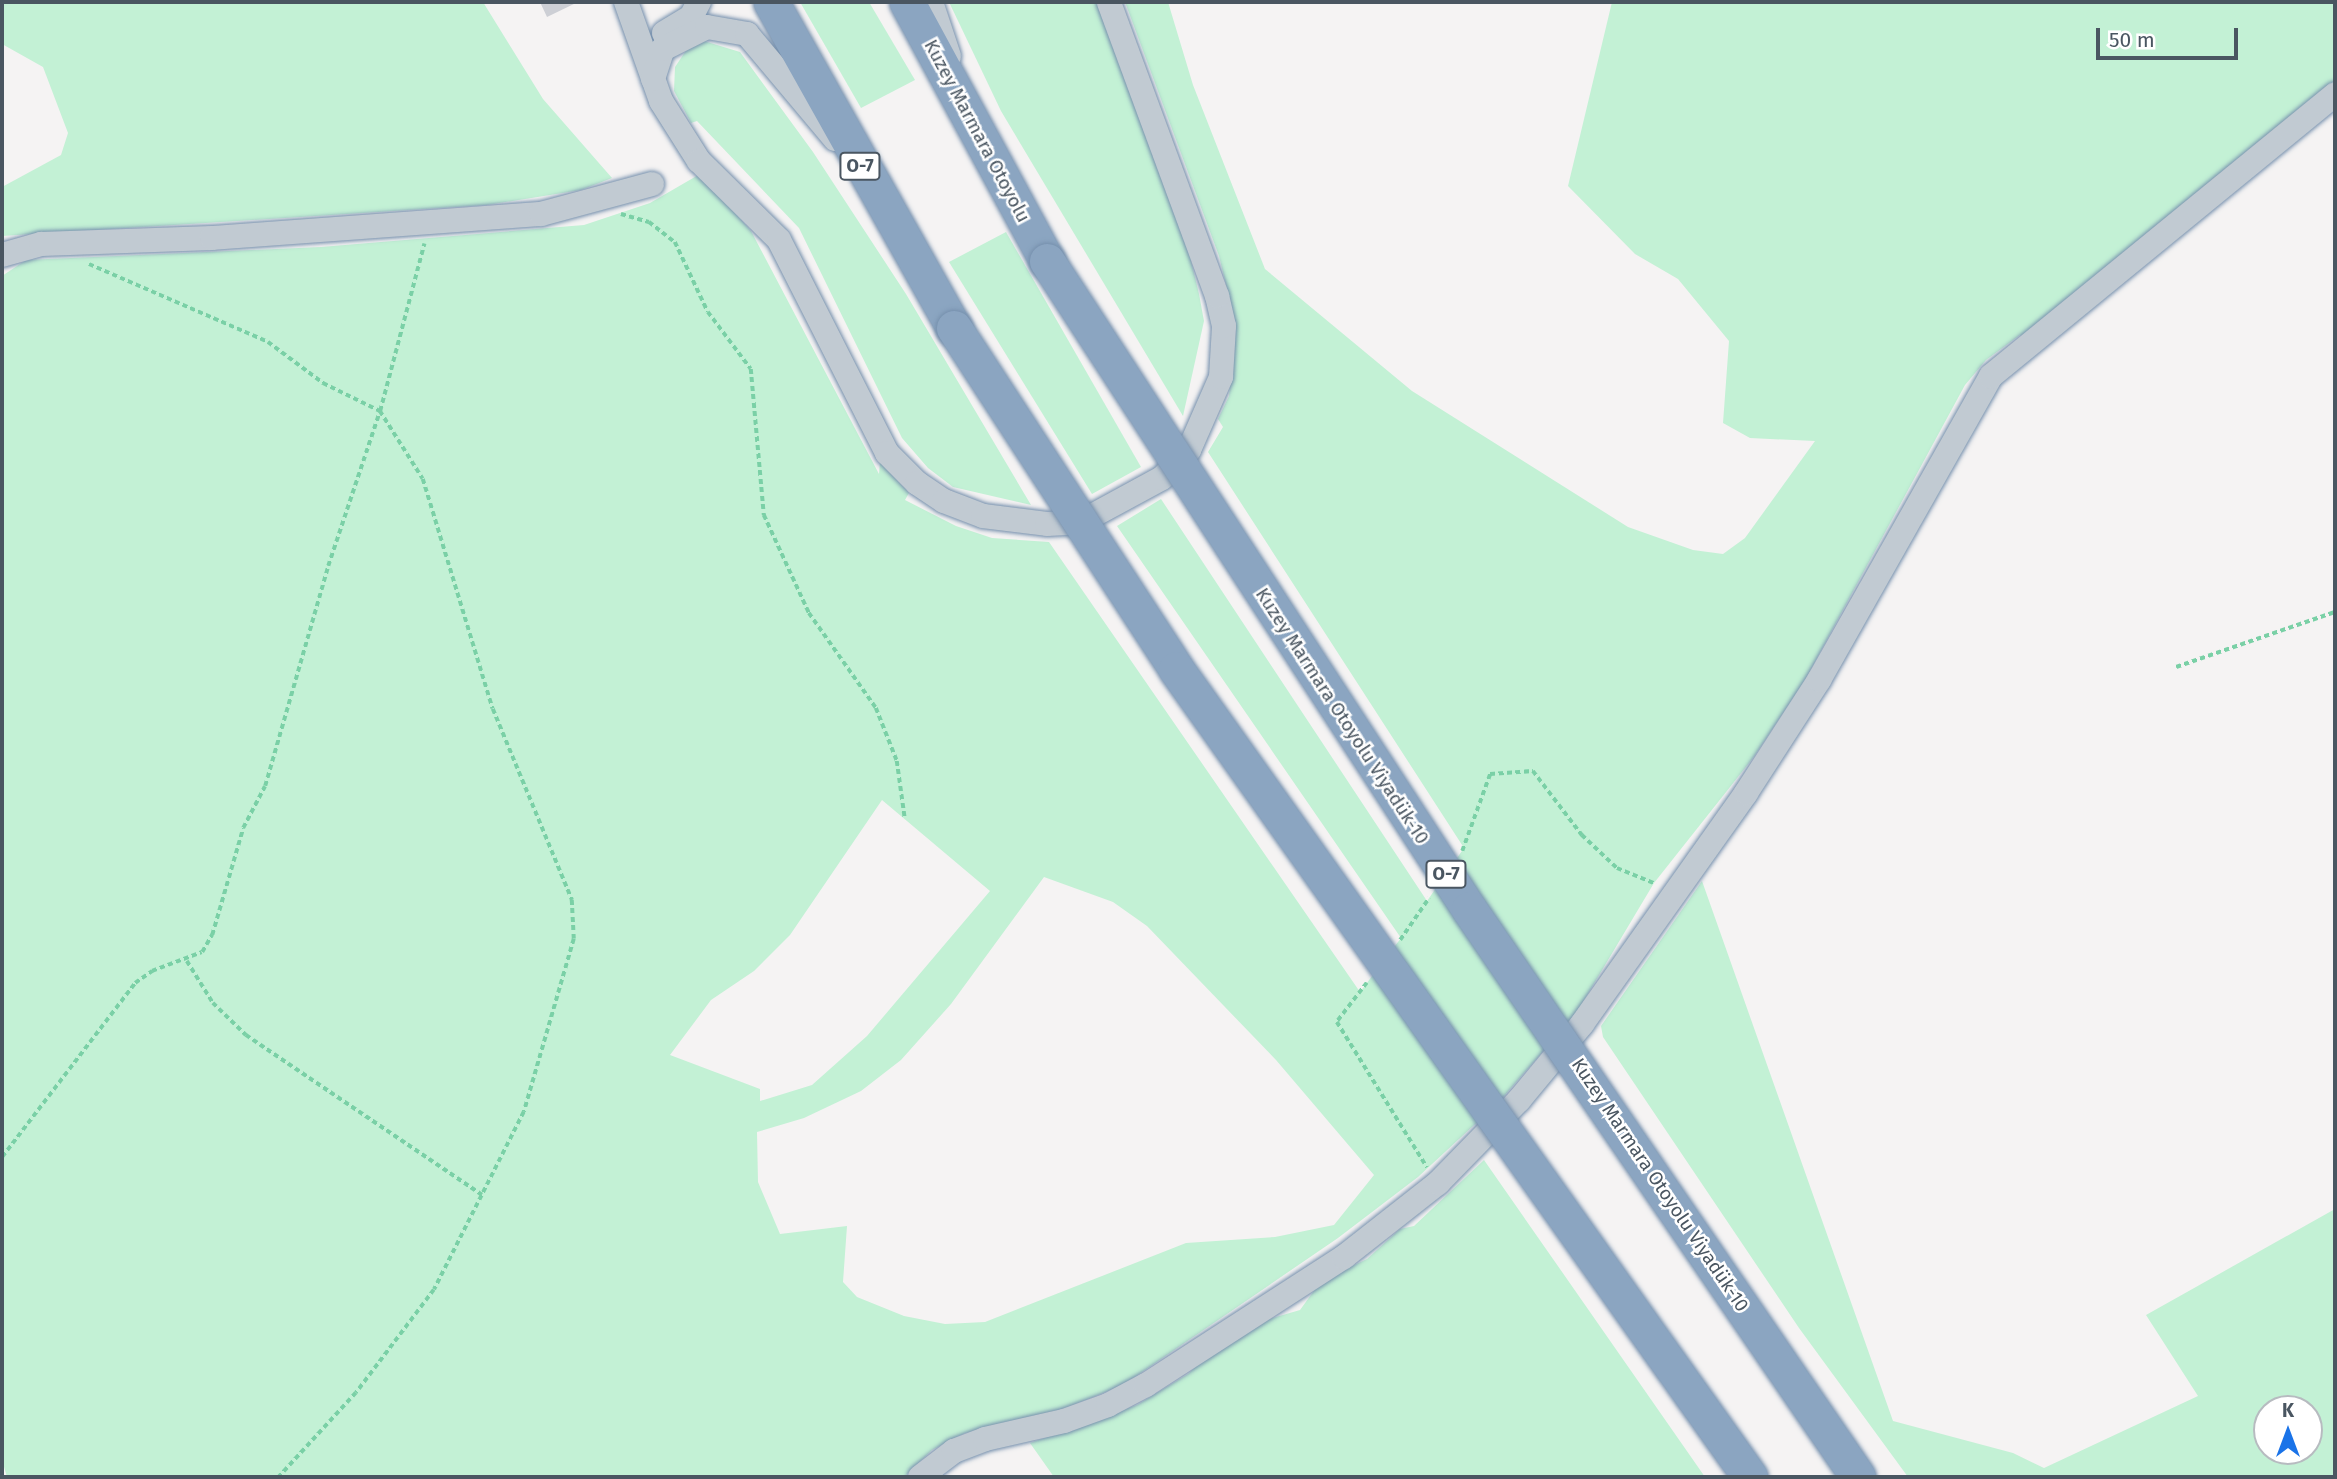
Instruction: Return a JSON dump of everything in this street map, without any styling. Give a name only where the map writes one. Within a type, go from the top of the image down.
[{"type":"highway","name":"O-7","points":[[771,2],[864,174],[954,328],[1183,680],[1750,1477]]},
{"type":"highway","name":"Kuzey Marmara Otoyolu","points":[[907,2],[1047,261]]},
{"type":"highway","name":"Kuzey Marmara Otoyolu Viyadük-10","points":[[1047,261],[1461,898],[1858,1477]]},
{"type":"lane","points":[[626,2],[650,49],[661,102],[699,161],[779,240],[887,453],[917,484],[983,516],[1047,524],[1082,522],[1162,478],[1189,450],[1222,377],[1224,326],[1217,296],[1109,2]]},
{"type":"lane","points":[[650,49],[691,17],[699,2]]},
{"type":"lane","points":[[931,2],[964,107]]},
{"type":"lane","points":[[650,49],[707,27],[747,34],[864,174]]},
{"type":"lane","points":[[920,1477],[954,1451],[985,1439],[1064,1421],[1108,1405],[1146,1384],[1344,1257],[1438,1183],[1519,1100],[1582,1024],[1746,793],[1819,680],[1991,376],[2335,94]]},
{"type":"lane","points":[[2,255],[41,244],[429,225],[541,214],[652,184]]},
{"type":"path","points":[[587,203],[649,222],[676,243],[708,312],[751,369],[764,514],[809,613],[876,708],[897,761],[905,819]]},
{"type":"path","points":[[2,1157],[135,983],[152,971],[187,961],[202,952],[212,935],[243,828],[265,786],[328,566],[380,411],[429,225]]},
{"type":"path","points":[[79,260],[268,342],[323,383],[380,411],[423,479],[494,709],[572,900],[574,939],[551,1030],[524,1112],[434,1290],[356,1393],[279,1477]]},
{"type":"path","points":[[2176,667],[2335,612]]},
{"type":"path","points":[[187,961],[213,1003],[246,1035],[482,1195]]},
{"type":"green space","points":[[2,2],[483,2],[543,99],[612,178],[581,190],[487,205],[2,236],[2,187],[61,155],[68,133],[43,67],[2,44]]},
{"type":"green space","points":[[800,2],[869,2],[915,80],[861,108]]},
{"type":"green space","points":[[949,2],[1098,2],[1179,211],[1199,294],[1204,321],[1183,416],[1001,111]]},
{"type":"green space","points":[[1125,2],[1168,2],[1193,85],[1265,269],[1412,391],[1628,527],[1693,550],[1723,554],[1745,538],[1815,441],[1750,438],[1723,423],[1729,341],[1678,279],[1635,254],[1568,186],[1612,2],[2335,2],[2335,94],[2029,345],[2020,335],[1986,360],[1965,385],[1805,680],[1753,758],[1654,883],[1577,1012],[1499,1102],[1418,1177],[1338,1238],[1123,1385],[1038,1419],[965,1433],[932,1450],[904,1477],[7,1477],[2,1460],[2,276],[26,260],[321,247],[584,225],[650,203],[700,174],[751,231],[879,474],[880,462],[909,493],[905,500],[956,526],[992,538],[1049,542],[1360,992],[1401,938],[1117,526],[1161,499],[1427,901],[1464,848],[1208,452],[1223,427],[1218,419],[1229,396],[1236,326],[1219,256]],"holes":[[[882,800],[990,891],[867,1036],[812,1085],[760,1101],[760,1089],[670,1055],[711,1000],[754,971],[790,935]],[[1044,877],[1113,902],[1147,926],[1276,1060],[1374,1175],[1334,1225],[1275,1237],[1186,1243],[985,1322],[945,1324],[904,1316],[857,1297],[843,1282],[847,1226],[780,1234],[758,1182],[757,1132],[804,1118],[861,1091],[901,1060],[951,1004]]]},
{"type":"green space","points":[[704,41],[740,52],[813,152],[906,294],[1031,505],[953,487],[928,468],[902,438],[799,228],[697,121],[691,123],[674,91],[675,67],[687,49]]},
{"type":"green space","points":[[1006,232],[1141,467],[1092,494],[949,262]]},
{"type":"green space","points":[[1702,881],[1893,1421],[2013,1453],[2044,1468],[2198,1396],[2146,1315],[2335,1209],[2335,1477],[1908,1477],[1799,1328],[1603,1037],[1601,1026]]},
{"type":"green space","points":[[1484,1160],[1705,1477],[1054,1477],[1030,1443],[1137,1405],[1188,1374],[1219,1344],[1252,1324],[1300,1310],[1321,1281],[1367,1259],[1400,1229],[1414,1226]]},
{"type":"building","points":[[540,2],[578,2],[547,17]]}]
